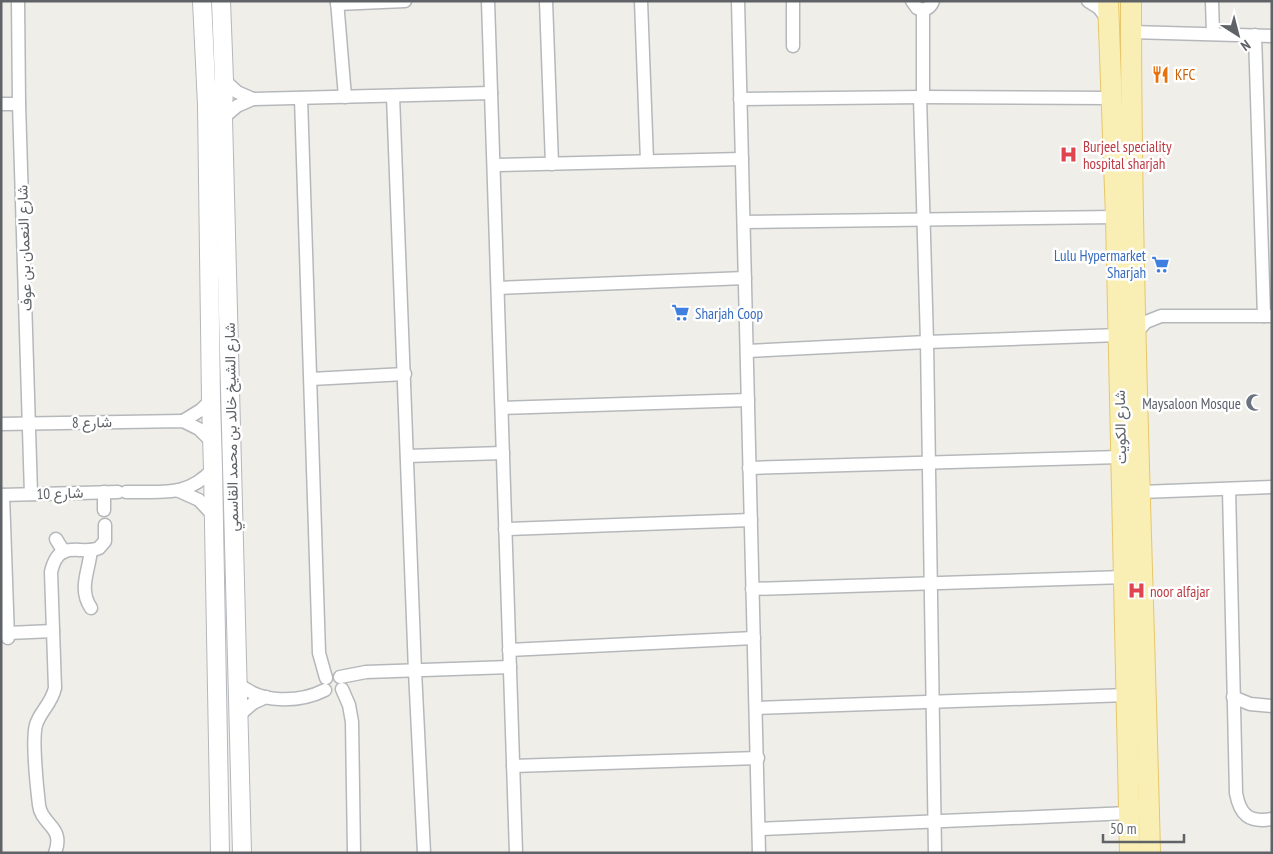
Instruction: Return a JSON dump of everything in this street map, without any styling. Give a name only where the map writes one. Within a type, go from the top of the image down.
[{"type":"main road","name":"شارع الكويت","points":[[1108,1],[1116,217],[1138,428],[1150,853]]},
{"type":"main road","name":"شارع الكويت","points":[[1130,853],[1120,389],[1134,298],[1131,1]]},
{"type":"main road","points":[[1120,389],[1125,402],[1129,433],[1134,433],[1138,428]]},
{"type":"street","name":"شارع النعمان بن عوف","points":[[18,1],[31,494]]},
{"type":"street","name":"شارع الشيخ خالد بن محمد القاسمي","points":[[202,1],[206,105],[210,400],[220,853]]},
{"type":"street","name":"شارع الشيخ خالد بن محمد القاسمي","points":[[221,1],[237,717],[242,844]]},
{"type":"street","points":[[345,96],[337,3],[405,1]]},
{"type":"street","points":[[488,1],[495,165],[516,853]]},
{"type":"street","points":[[546,1],[552,164]]},
{"type":"street","points":[[641,1],[647,161]]},
{"type":"street","points":[[738,1],[759,853]]},
{"type":"street","points":[[793,1],[793,46]]},
{"type":"street","points":[[912,1],[916,8],[928,5],[922,97],[923,220],[927,342],[935,853]]},
{"type":"street","points":[[1088,1],[1099,8],[1109,22]]},
{"type":"street","points":[[1212,1],[1213,34]]},
{"type":"street","points":[[1131,32],[1272,36]]},
{"type":"street","points":[[747,351],[1127,334],[1146,322],[1161,316],[1268,316],[1255,35]]},
{"type":"street","points":[[224,80],[237,92],[253,99]]},
{"type":"street","points":[[224,118],[237,106],[253,99],[491,93]]},
{"type":"street","points":[[393,96],[415,672],[424,853]]},
{"type":"street","points":[[740,99],[922,97],[1111,98]]},
{"type":"street","points":[[301,98],[319,653],[326,684]]},
{"type":"street","points":[[1,104],[20,104]]},
{"type":"street","points":[[495,165],[742,159]]},
{"type":"street","points":[[744,222],[1116,217]]},
{"type":"street","points":[[498,288],[745,278]]},
{"type":"street","points":[[1134,298],[1147,309],[1161,316]]},
{"type":"street","points":[[311,379],[405,374]]},
{"type":"street","points":[[183,421],[201,410],[210,400]]},
{"type":"street","points":[[502,408],[748,400]]},
{"type":"street","points":[[183,421],[199,429],[212,441]]},
{"type":"street","name":"شارع 8","points":[[1,424],[183,421]]},
{"type":"street","points":[[407,456],[503,452]]},
{"type":"street","points":[[749,468],[1120,457]]},
{"type":"street","name":"شارع 10","points":[[2,495],[179,491],[198,483],[213,469]]},
{"type":"street","points":[[1141,492],[1272,487]]},
{"type":"street","points":[[1229,489],[1233,697],[1238,801],[1244,814],[1252,819],[1260,821],[1272,819]]},
{"type":"street","name":"شارع 10","points":[[179,491],[199,500],[214,516]]},
{"type":"street","points":[[104,492],[104,510]]},
{"type":"street","points":[[2,495],[8,636],[53,632]]},
{"type":"street","points":[[505,529],[751,520]]},
{"type":"street","points":[[55,853],[58,842],[57,834],[39,808],[34,734],[37,721],[49,705],[55,688],[51,572],[55,560],[64,552],[76,549],[91,550],[99,548],[104,541],[105,525]]},
{"type":"street","points":[[56,539],[64,552]]},
{"type":"street","points":[[91,550],[84,589],[91,608]]},
{"type":"street","points":[[752,589],[1125,577]]},
{"type":"street","points":[[509,650],[754,638]]},
{"type":"street","points":[[341,683],[366,672],[415,672],[510,667]]},
{"type":"street","points":[[237,682],[253,694],[266,697],[297,698],[311,696],[326,684],[332,674],[341,683],[349,705],[352,722],[354,853]]},
{"type":"street","points":[[756,708],[1128,696]]},
{"type":"street","points":[[237,717],[253,703],[266,697]]},
{"type":"street","points":[[1233,697],[1250,704],[1272,706]]},
{"type":"street","points":[[513,766],[758,758]]},
{"type":"street","points":[[218,799],[222,809],[226,836],[236,839],[242,844]]},
{"type":"street","points":[[759,829],[1129,813]]},
{"type":"place","name":"KFC","points":[[1161,74]]},
{"type":"place","name":"Burjeel speciality hospital sharjah","points":[[1069,155]]},
{"type":"place","name":"Lulu Hypermarket Sharjah","points":[[1160,264]]},
{"type":"place","name":"Sharjah Coop","points":[[681,313]]},
{"type":"place","name":"Maysaloon Mosque","points":[[1255,403]]},
{"type":"place","name":"noor alfajar","points":[[1136,591]]}]
